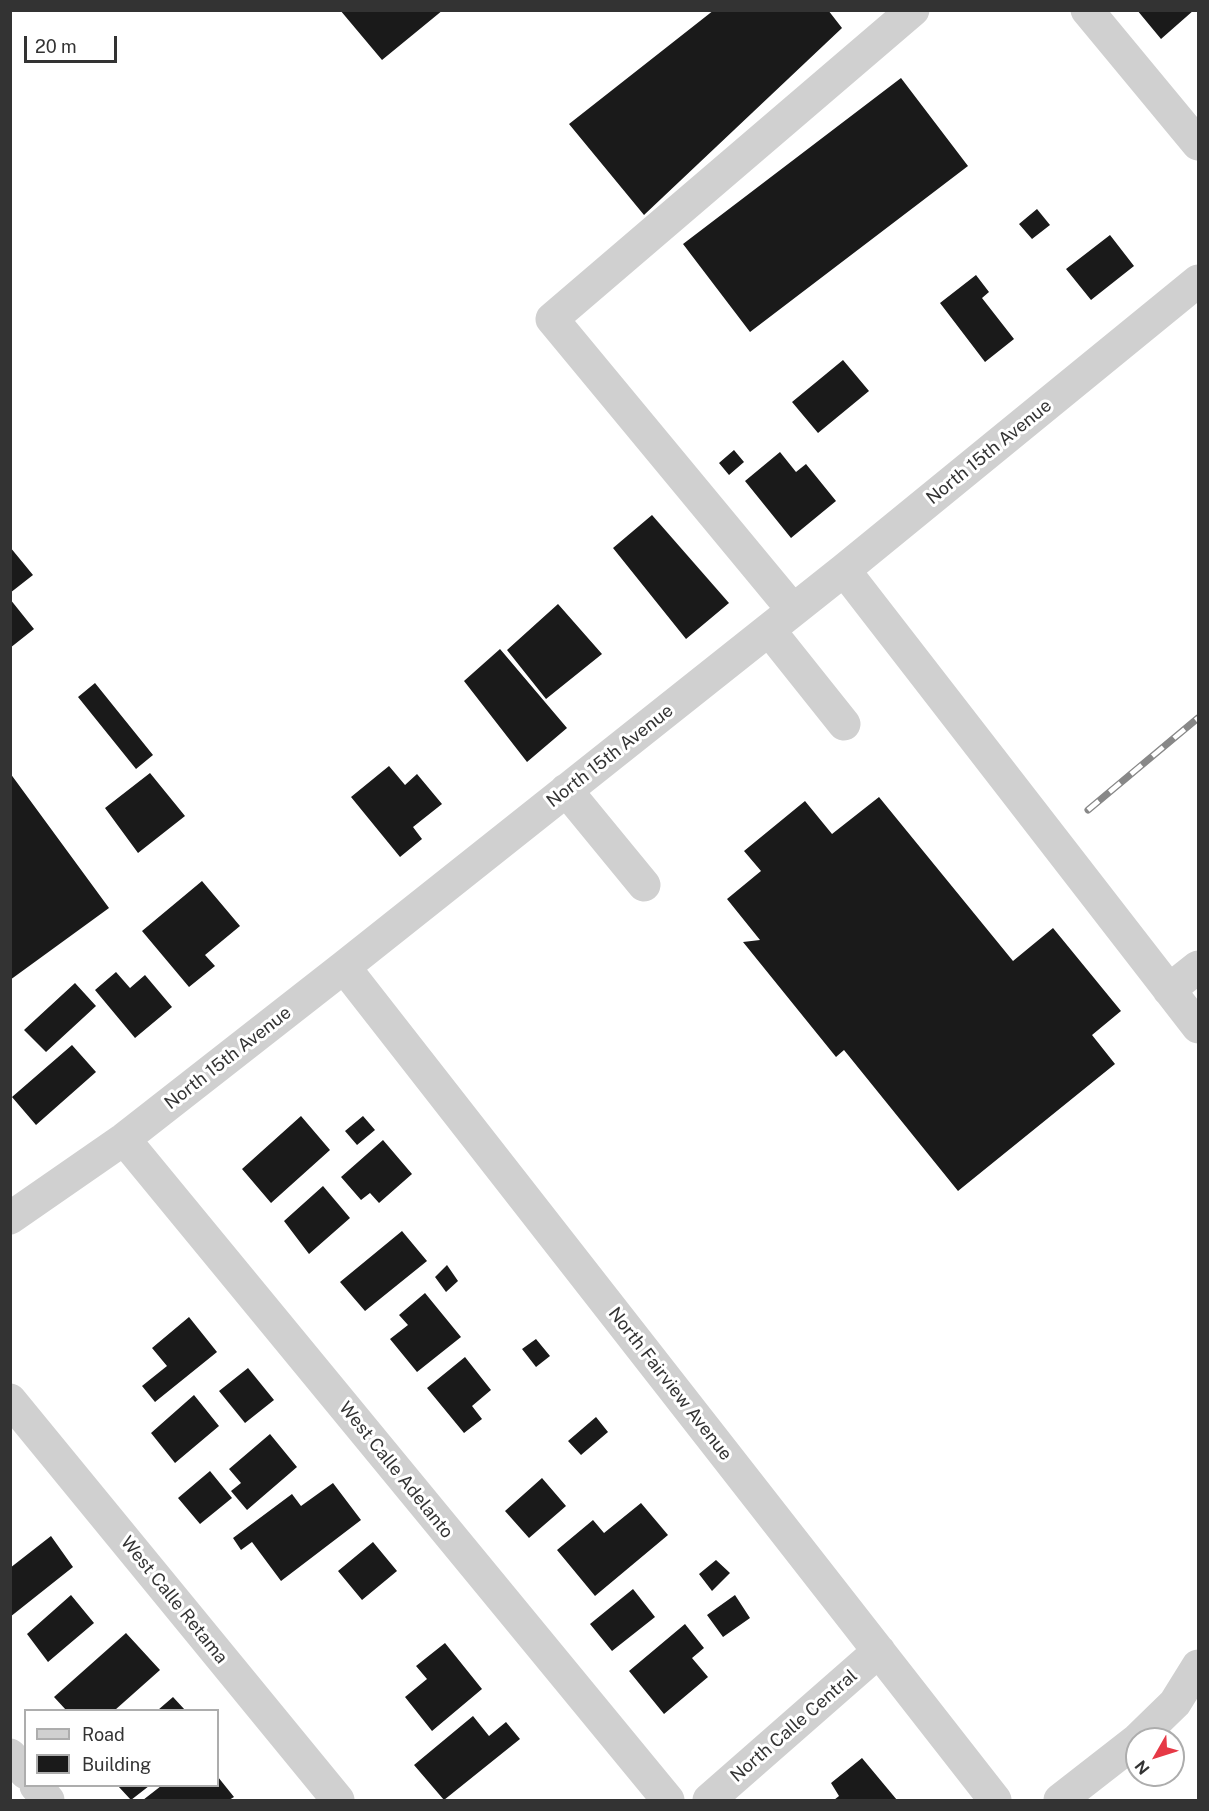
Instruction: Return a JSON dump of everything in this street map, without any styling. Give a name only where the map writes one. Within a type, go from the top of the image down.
[{"type":"street","points":[[844,724],[781,620],[552,319],[913,10]]},
{"type":"street","points":[[1087,10],[1198,144]]},
{"type":"street","name":"North 15th Avenue","points":[[16,1202],[124,1139],[844,570],[1198,281]]},
{"type":"street","points":[[844,570],[1198,1028]]},
{"type":"street","points":[[566,790],[644,885]]},
{"type":"street","name":"North Fairview Avenue","points":[[344,967],[995,1800]]},
{"type":"street","points":[[1169,990],[1198,967]]},
{"type":"street","name":"West Calle Adelanto","points":[[124,1139],[668,1800]]},
{"type":"street","name":"West Calle Retama","points":[[10,1400],[338,1800]]},
{"type":"street","name":"North Calle Central","points":[[709,1800],[879,1651]]},
{"type":"street","points":[[1150,1727],[1175,1703],[1198,1666]]},
{"type":"street","points":[[1060,1800],[1125,1749]]},
{"type":"street","points":[[10,1755],[24,1771]]},
{"type":"street","points":[[38,1787],[48,1800]]},
{"type":"building","points":[[340,10],[443,10],[382,60]]},
{"type":"building","points":[[714,10],[828,10],[842,28],[644,215],[569,124]]},
{"type":"building","points":[[1137,10],[1194,10],[1161,39]]},
{"type":"building","points":[[901,78],[968,166],[750,332],[683,244]]},
{"type":"building","points":[[1037,209],[1050,225],[1032,239],[1019,224]]},
{"type":"building","points":[[1110,235],[1134,266],[1091,300],[1066,269]]},
{"type":"building","points":[[976,275],[989,292],[982,298],[1014,339],[985,362],[940,303]]},
{"type":"building","points":[[843,360],[869,391],[818,433],[792,402]]},
{"type":"building","points":[[734,450],[744,462],[729,475],[719,463]]},
{"type":"building","points":[[780,452],[796,472],[806,464],[836,501],[791,538],[745,481]]},
{"type":"building","points":[[652,515],[729,603],[686,639],[613,548]]},
{"type":"building","points":[[10,547],[33,575],[10,593]]},
{"type":"building","points":[[10,599],[34,629],[10,648]]},
{"type":"building","points":[[558,604],[602,654],[546,699],[507,650]]},
{"type":"building","points":[[500,649],[567,728],[527,762],[464,681]]},
{"type":"building","points":[[95,683],[153,755],[136,769],[78,697]]},
{"type":"building","points":[[389,766],[405,785],[417,774],[442,804],[413,827],[422,839],[400,857],[351,797]]},
{"type":"building","points":[[10,773],[109,908],[10,980]]},
{"type":"building","points":[[150,773],[185,816],[138,853],[105,808]]},
{"type":"building","points":[[879,797],[1013,961],[1053,928],[1121,1011],[1092,1035],[1115,1064],[958,1191],[844,1050],[836,1057],[743,942],[760,940],[727,899],[761,871],[744,851],[805,801],[832,834]]},
{"type":"building","points":[[202,881],[240,926],[205,955],[215,966],[189,987],[142,931]]},
{"type":"building","points":[[116,972],[130,988],[145,975],[172,1007],[135,1038],[95,990]]},
{"type":"building","points":[[75,983],[96,1006],[46,1052],[24,1030]]},
{"type":"building","points":[[72,1045],[96,1072],[36,1125],[12,1097]]},
{"type":"building","points":[[301,1116],[330,1150],[271,1203],[242,1169]]},
{"type":"building","points":[[363,1116],[375,1130],[357,1145],[345,1131]]},
{"type":"building","points":[[383,1140],[412,1174],[379,1203],[370,1193],[361,1200],[341,1177]]},
{"type":"building","points":[[323,1186],[350,1218],[309,1254],[284,1221]]},
{"type":"building","points":[[402,1231],[427,1261],[365,1311],[340,1282]]},
{"type":"building","points":[[447,1265],[458,1281],[446,1292],[435,1277]]},
{"type":"building","points":[[425,1293],[461,1337],[417,1372],[390,1339],[408,1325],[399,1315]]},
{"type":"building","points":[[189,1317],[217,1352],[155,1402],[142,1386],[167,1366],[152,1348]]},
{"type":"building","points":[[536,1339],[550,1356],[536,1367],[522,1349]]},
{"type":"building","points":[[465,1357],[491,1390],[472,1406],[482,1419],[464,1433],[427,1388]]},
{"type":"building","points":[[248,1368],[274,1400],[245,1423],[219,1391]]},
{"type":"building","points":[[194,1395],[219,1426],[175,1463],[151,1433]]},
{"type":"building","points":[[596,1417],[608,1432],[581,1455],[568,1441]]},
{"type":"building","points":[[270,1434],[297,1467],[247,1510],[231,1491],[241,1483],[229,1469]]},
{"type":"building","points":[[210,1471],[232,1498],[200,1524],[178,1498]]},
{"type":"building","points":[[542,1478],[566,1506],[529,1538],[505,1511]]},
{"type":"building","points":[[333,1483],[361,1520],[281,1581],[252,1542],[241,1550],[233,1538],[292,1494],[301,1506]]},
{"type":"building","points":[[641,1503],[668,1535],[595,1596],[557,1550],[593,1520],[604,1533]]},
{"type":"building","points":[[51,1536],[73,1567],[10,1617],[10,1568]]},
{"type":"building","points":[[373,1542],[397,1571],[362,1600],[338,1571]]},
{"type":"building","points":[[716,1560],[730,1573],[712,1591],[699,1574]]},
{"type":"building","points":[[633,1589],[655,1617],[612,1651],[590,1624]]},
{"type":"building","points":[[71,1595],[94,1623],[48,1662],[27,1634]]},
{"type":"building","points":[[735,1595],[750,1618],[723,1637],[707,1615]]},
{"type":"building","points":[[685,1624],[704,1648],[692,1658],[708,1677],[664,1714],[629,1671]]},
{"type":"building","points":[[126,1633],[160,1670],[116,1709],[65,1709],[54,1697]]},
{"type":"building","points":[[445,1643],[482,1689],[432,1731],[405,1697],[427,1679],[416,1666]]},
{"type":"building","points":[[173,1697],[184,1709],[159,1709]]},
{"type":"building","points":[[473,1716],[489,1736],[506,1722],[520,1739],[444,1800],[414,1765]]},
{"type":"building","points":[[862,1758],[897,1800],[834,1800],[839,1796],[831,1783]]},
{"type":"building","points":[[219,1778],[234,1797],[229,1800],[143,1800],[160,1787],[219,1787]]},
{"type":"building","points":[[119,1787],[148,1787],[131,1800]]},
{"type":"railway","points":[[1088,810],[1198,718]]}]
